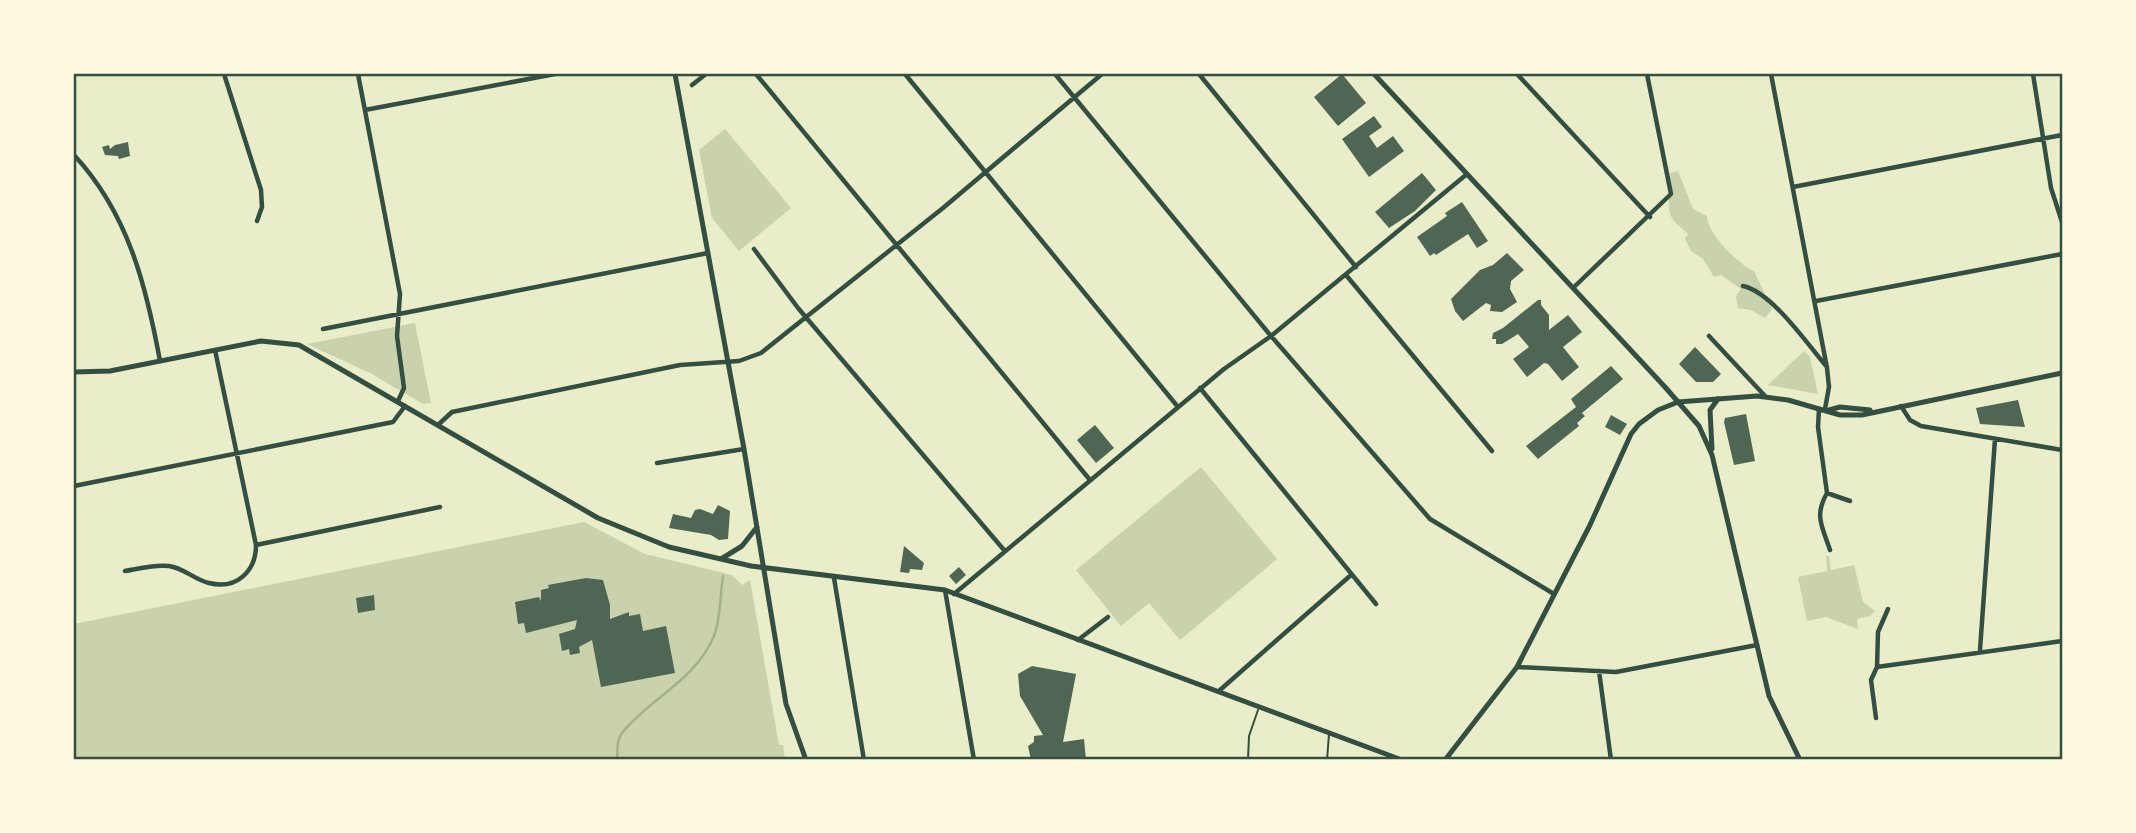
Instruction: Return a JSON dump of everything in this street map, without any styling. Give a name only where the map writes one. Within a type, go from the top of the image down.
[{"type":"street","points":[[224,74],[261,190],[262,207],[257,221]]},
{"type":"street","points":[[358,74],[399,286],[398,349],[404,388],[398,401]]},
{"type":"street","points":[[365,110],[555,74]]},
{"type":"street","points":[[675,74],[729,363],[786,704],[806,760]]},
{"type":"street","points":[[692,85],[706,74]]},
{"type":"street","points":[[756,74],[1090,480]]},
{"type":"street","points":[[905,74],[1178,407]]},
{"type":"street","points":[[1055,74],[1272,336],[1430,519],[1554,594]]},
{"type":"street","points":[[439,424],[452,412],[680,365],[729,363],[761,353],[987,172],[1102,74]]},
{"type":"street","points":[[1199,74],[1356,267]]},
{"type":"street","points":[[1374,74],[1699,426],[1712,455],[1769,696],[1800,760]]},
{"type":"street","points":[[1517,74],[1650,217]]},
{"type":"street","points":[[1573,288],[1669,199],[1671,187],[1647,74]]},
{"type":"street","points":[[1771,74],[1827,368],[1829,387],[1818,427],[1827,493],[1818,510],[1829,550]]},
{"type":"street","points":[[2033,74],[2052,188],[2063,222]]},
{"type":"street","points":[[1793,187],[2063,135]]},
{"type":"street","points":[[74,155],[110,202],[133,248],[160,361]]},
{"type":"street","points":[[954,594],[1200,388],[1272,336],[1467,174]]},
{"type":"street","points":[[754,249],[807,317],[1004,550]]},
{"type":"street","points":[[323,329],[708,253]]},
{"type":"street","points":[[1816,301],[2063,254]]},
{"type":"street","points":[[1346,275],[1492,451]]},
{"type":"street","points":[[1743,286],[1760,294],[1792,325],[1827,368]]},
{"type":"street","points":[[1709,337],[1765,397]]},
{"type":"street","points":[[74,372],[110,371],[261,341],[299,345],[598,518],[652,542],[763,568],[945,590],[1077,641],[1220,690],[1402,760]]},
{"type":"street","points":[[125,571],[170,566],[209,583],[230,583],[250,570],[255,562],[256,545],[215,350]]},
{"type":"street","points":[[1445,760],[1517,667],[1590,524],[1631,434],[1648,416],[1678,402],[1765,397],[1850,416],[2063,373]]},
{"type":"street","points":[[1200,388],[1377,604]]},
{"type":"street","points":[[1712,455],[1710,410],[1717,399]]},
{"type":"street","points":[[74,486],[393,422],[406,405]]},
{"type":"street","points":[[1900,405],[1910,419],[1921,426],[2063,450]]},
{"type":"street","points":[[1980,650],[1995,439]]},
{"type":"street","points":[[657,463],[744,449]]},
{"type":"street","points":[[1827,493],[1850,501]]},
{"type":"street","points":[[256,545],[440,508]]},
{"type":"street","points":[[721,559],[741,546],[757,527]]},
{"type":"street","points":[[1220,690],[1351,575]]},
{"type":"street","points":[[834,578],[864,760]]},
{"type":"street","points":[[945,590],[974,760]]},
{"type":"street","points":[[1876,718],[1871,680],[1877,667],[1878,632],[1888,609]]},
{"type":"street","points":[[1077,641],[1108,617]]},
{"type":"street","points":[[1877,667],[1980,650],[2063,641]]},
{"type":"street","points":[[1517,667],[1616,672],[1758,646]]},
{"type":"street","points":[[1599,671],[1611,760]]},
{"type":"lane","points":[[1248,760],[1249,736],[1259,707]]},
{"type":"lane","points":[[1328,760],[1329,733]]},
{"type":"green space","points":[[725,129],[791,208],[739,251],[712,218],[699,150]]},
{"type":"green space","points":[[1678,171],[1693,209],[1707,216],[1712,231],[1725,248],[1754,271],[1772,309],[1765,318],[1751,310],[1738,308],[1736,296],[1741,289],[1721,275],[1714,277],[1703,259],[1691,251],[1685,239],[1688,234],[1673,220],[1669,209],[1670,173]]},
{"type":"green space","points":[[415,323],[431,403],[423,404],[370,373],[307,344]]},
{"type":"green space","points":[[1804,351],[1810,357],[1818,394],[1768,385]]},
{"type":"green space","points":[[1201,467],[1277,559],[1180,640],[1149,603],[1121,626],[1076,570]]},
{"type":"green space","points":[[584,522],[645,554],[732,575],[742,585],[750,580],[779,745],[783,745],[785,759],[74,760],[74,624]]},
{"type":"green space","points":[[1826,556],[1829,556],[1831,570],[1854,565],[1863,602],[1875,611],[1870,616],[1857,619],[1858,629],[1826,617],[1807,621],[1798,577],[1827,571]]},
{"type":"building","points":[[1342,74],[1366,103],[1338,126],[1314,97]]},
{"type":"building","points":[[1374,116],[1382,127],[1369,136],[1377,148],[1393,136],[1404,151],[1369,177],[1342,139]]},
{"type":"building","points":[[128,142],[130,156],[119,159],[118,156],[105,155],[102,147],[109,145],[110,149]]},
{"type":"building","points":[[1422,173],[1436,190],[1415,211],[1389,228],[1375,212]]},
{"type":"building","points":[[1462,202],[1488,241],[1477,248],[1468,234],[1436,255],[1434,253],[1430,256],[1417,237]]},
{"type":"building","points":[[1507,253],[1524,270],[1511,281],[1510,289],[1517,302],[1502,312],[1490,311],[1491,305],[1486,303],[1463,321],[1455,311],[1451,299],[1480,270],[1493,265]]},
{"type":"building","points":[[1541,300],[1541,305],[1549,315],[1549,330],[1568,315],[1582,332],[1563,347],[1579,367],[1562,381],[1548,364],[1544,363],[1527,377],[1513,359],[1529,347],[1518,334],[1502,344],[1496,344],[1496,339],[1492,339],[1493,333]]},
{"type":"building","points":[[1695,347],[1721,374],[1713,382],[1696,382],[1679,364]]},
{"type":"building","points":[[1611,366],[1623,379],[1582,413],[1585,416],[1577,423],[1579,426],[1538,459],[1526,446],[1576,407],[1571,399]]},
{"type":"building","points":[[2018,400],[2025,427],[1980,424],[1976,408]]},
{"type":"building","points":[[1746,414],[1755,461],[1734,465],[1724,422],[1725,418]]},
{"type":"building","points":[[1611,415],[1627,424],[1620,435],[1605,427]]},
{"type":"building","points":[[1095,425],[1114,448],[1096,463],[1077,440]]},
{"type":"building","points":[[718,505],[730,511],[728,539],[719,540],[711,535],[669,528],[673,514],[691,518],[695,510],[700,509],[713,514]]},
{"type":"building","points":[[904,546],[924,563],[922,570],[900,572]]},
{"type":"building","points":[[959,567],[966,575],[956,584],[949,576]]},
{"type":"building","points":[[586,578],[603,580],[610,605],[610,619],[629,612],[629,616],[640,614],[643,631],[666,626],[675,673],[601,687],[592,640],[579,647],[580,653],[570,655],[569,649],[562,651],[559,634],[575,629],[577,620],[526,633],[524,623],[518,624],[515,602],[539,597],[541,601],[541,590],[549,588],[548,585]]},
{"type":"building","points":[[374,595],[375,610],[358,613],[356,598]]},
{"type":"building","points":[[1032,666],[1076,674],[1063,742],[1084,739],[1086,760],[1031,760],[1028,746],[1034,742],[1034,736],[1043,735],[1020,696],[1018,674]]},
{"type":"waterway","points":[[617,760],[618,742],[622,733],[684,677],[706,651],[718,622],[723,576]]}]
